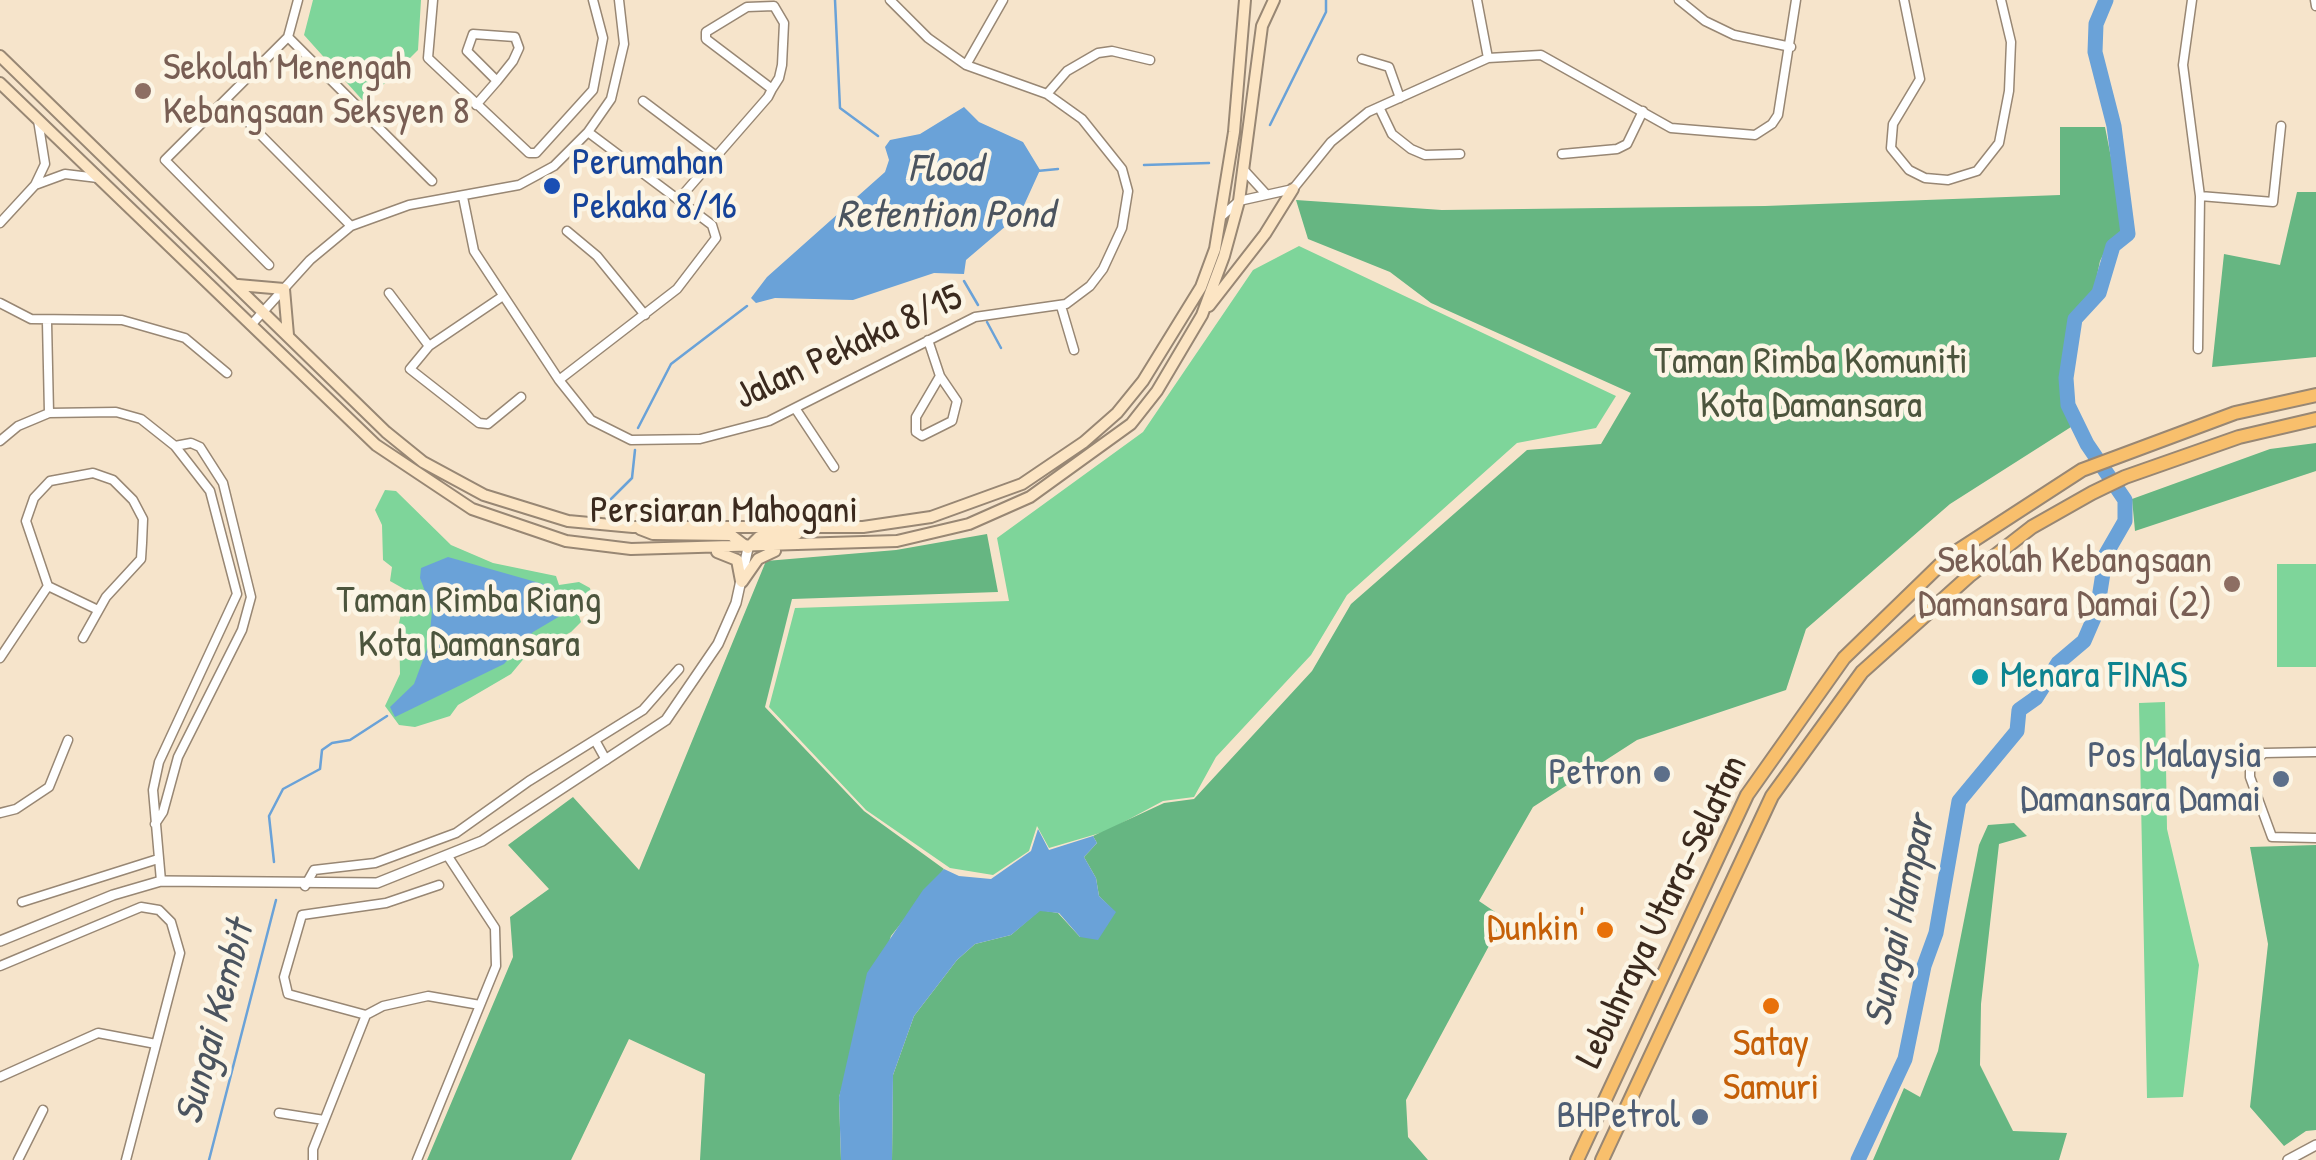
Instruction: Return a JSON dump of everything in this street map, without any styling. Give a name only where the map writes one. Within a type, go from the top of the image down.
[{"type":"highway","name":"Lebuhraya Utara–Selatan","points":[[1577,1160],[1710,867],[1747,795],[1792,726],[1844,658],[1948,557],[2082,470],[2112,455],[2235,412],[2316,395]]},
{"type":"highway","name":"Lebuhraya Utara–Selatan","points":[[1602,1160],[1772,796],[1809,739],[1898,636],[2032,527],[2092,493],[2125,477],[2240,438],[2316,419]]},
{"type":"main road","name":"Persiaran Mahogani","points":[[0,56],[386,432],[454,478],[526,510],[568,521],[633,526],[824,528],[897,523],[966,507],[1022,484],[1084,442],[1117,413],[1169,345],[1201,288],[1223,215],[1244,50],[1245,0]]},
{"type":"main road","name":"Persiaran Mahogani","points":[[0,83],[376,445],[472,509],[566,541],[631,548],[897,542],[1000,513],[1030,497],[1131,424],[1181,355],[1202,314],[1239,201],[1262,26],[1274,0]]},
{"type":"main road","points":[[1202,314],[1265,234],[1293,189]]},
{"type":"main road","points":[[234,283],[248,288],[284,289],[288,336]]},
{"type":"main road","points":[[633,526],[652,534],[731,536],[748,548],[759,537],[824,528]]},
{"type":"main road","points":[[702,548],[732,557],[742,582],[764,555],[790,546]]},
{"type":"street","points":[[268,265],[165,160],[288,37],[298,0]]},
{"type":"street","points":[[433,0],[428,58],[523,152],[536,152],[593,90],[604,38],[593,0]]},
{"type":"street","points":[[890,0],[928,38],[966,65],[1047,94],[1082,120],[1122,170],[1128,191],[1122,228],[1103,269],[1090,286],[1061,306],[1074,350]]},
{"type":"street","points":[[966,65],[1002,0]]},
{"type":"street","points":[[1478,0],[1488,58]]},
{"type":"street","points":[[1678,0],[1704,21],[1734,35],[1791,46]]},
{"type":"street","points":[[1223,215],[1239,201],[1293,189],[1331,142],[1379,106],[1488,58],[1541,55],[1682,130],[1747,136],[1764,130],[1778,114],[1796,0]]},
{"type":"street","points":[[1904,0],[1920,79],[1893,124],[1891,148],[1909,170],[1926,178],[1948,180],[1977,171],[1999,142],[2009,92],[2010,42],[2001,0]]},
{"type":"street","points":[[2192,0],[2184,66],[2200,196],[2198,349]]},
{"type":"street","points":[[252,325],[351,226],[409,205],[540,176],[588,132],[611,99],[624,44],[622,1]]},
{"type":"street","points":[[678,199],[772,90],[782,66],[784,23],[774,6],[747,6],[712,27],[706,39],[772,90]]},
{"type":"street","points":[[476,105],[497,81],[513,62],[518,40],[473,34],[467,51],[497,81]]},
{"type":"street","points":[[288,37],[432,181]]},
{"type":"street","points":[[1047,94],[1067,71],[1098,53],[1112,51],[1150,60]]},
{"type":"street","points":[[1362,59],[1378,60],[1388,68],[1400,98]]},
{"type":"street","points":[[226,100],[351,226]]},
{"type":"street","points":[[643,100],[716,156]]},
{"type":"street","points":[[1379,106],[1392,134],[1411,149],[1425,154],[1460,154]]},
{"type":"street","points":[[1562,154],[1617,149],[1626,144],[1643,111]]},
{"type":"street","points":[[0,224],[35,185],[46,152],[38,120]]},
{"type":"street","points":[[2200,196],[2271,204],[2281,126]]},
{"type":"street","points":[[559,380],[677,289],[716,238],[712,225],[588,132]]},
{"type":"street","points":[[1243,169],[1265,193]]},
{"type":"street","points":[[35,185],[66,174],[99,178]]},
{"type":"street","name":"Jalan Pekaka 8/15","points":[[463,196],[474,251],[559,380],[590,420],[631,440],[700,439],[769,421],[974,317],[1061,306]]},
{"type":"street","points":[[567,231],[597,256],[645,315]]},
{"type":"street","points":[[389,293],[429,346]]},
{"type":"street","points":[[503,296],[429,346],[412,362],[411,374],[479,424],[488,424],[521,396]]},
{"type":"street","points":[[0,303],[30,319],[108,319],[185,338],[226,374]]},
{"type":"street","points":[[47,322],[49,413]]},
{"type":"street","points":[[928,340],[940,376],[956,393],[952,421],[928,435],[916,432],[916,417],[940,376]]},
{"type":"street","points":[[795,408],[834,468]]},
{"type":"street","points":[[0,441],[18,426],[49,413],[116,412],[142,419],[175,446],[210,491],[236,594],[159,762],[153,790],[161,881]]},
{"type":"street","points":[[154,825],[163,812],[178,757],[242,630],[251,597],[223,483],[200,447],[191,442],[175,446]]},
{"type":"street","points":[[83,638],[98,610],[141,558],[143,520],[133,500],[113,480],[93,472],[68,475],[50,481],[34,498],[26,522],[48,586],[98,610]]},
{"type":"street","points":[[0,940],[113,894],[161,881],[217,878],[305,886],[378,883],[449,858],[666,720],[718,644],[742,582],[748,548]]},
{"type":"street","points":[[0,658],[48,586]]},
{"type":"street","points":[[305,886],[314,870],[375,863],[456,833],[650,704],[679,670]]},
{"type":"street","points":[[0,813],[16,809],[49,787],[68,740]]},
{"type":"street","points":[[596,742],[606,760]]},
{"type":"street","points":[[2316,752],[2264,753],[2250,766],[2250,777],[2272,837],[2316,838]]},
{"type":"street","points":[[417,1160],[496,966],[495,928],[449,858]]},
{"type":"street","points":[[22,902],[158,859]]},
{"type":"street","points":[[440,885],[386,903],[302,915],[284,977],[288,994],[366,1015],[428,996],[480,1006]]},
{"type":"street","points":[[0,966],[141,907],[159,910],[177,932],[180,952],[126,1160]]},
{"type":"street","points":[[313,1160],[324,1120],[366,1015]]},
{"type":"street","points":[[0,1077],[98,1033],[156,1044]]},
{"type":"street","points":[[18,1160],[43,1110]]},
{"type":"street","points":[[279,1113],[324,1120]]},
{"type":"street","points":[[2288,1160],[2316,1146]]},
{"type":"green space","points":[[313,0],[421,0],[418,50],[365,103],[304,35]]},
{"type":"green space","name":"Taman Rimba Komuniti Kota Damansara","points":[[2060,127],[2105,127],[2122,213],[2122,232],[2109,243],[2100,261],[2094,290],[2070,318],[2062,378],[2063,406],[2071,427],[1950,504],[1806,629],[1786,690],[1637,740],[1533,807],[1479,901],[1504,918],[1406,1100],[1408,1137],[1428,1160],[892,1160],[893,1075],[914,1016],[957,960],[975,944],[1011,935],[1040,910],[1058,913],[1080,937],[1106,926],[1115,912],[1099,896],[1096,878],[1084,857],[1097,843],[1093,836],[1164,803],[1194,799],[1312,671],[1351,604],[1527,450],[1601,444],[1631,393],[1431,303],[1390,272],[1308,239],[1296,200],[1442,210],[1765,206],[2060,195]]},
{"type":"green space","points":[[2297,192],[2316,192],[2316,357],[2212,367],[2224,254],[2280,265]]},
{"type":"green space","points":[[1299,246],[1616,396],[1596,428],[1517,443],[1347,595],[1311,655],[1216,757],[1194,797],[1163,801],[1107,831],[1049,848],[1037,826],[1029,851],[993,875],[950,868],[866,810],[769,707],[795,608],[1009,601],[997,538],[1143,432],[1253,270]]},
{"type":"green space","points":[[2316,443],[2316,471],[2135,531],[2132,499],[2270,449]]},
{"type":"green space","name":"Taman Rimba Riang Kota Damansara","points":[[385,490],[396,491],[451,545],[493,563],[556,576],[559,585],[579,582],[590,588],[592,599],[576,607],[581,622],[571,632],[526,656],[511,674],[458,705],[450,716],[415,727],[399,725],[385,706],[400,674],[399,623],[406,590],[390,581],[392,567],[383,560],[382,525],[375,510]]},
{"type":"green space","points":[[987,534],[998,592],[792,599],[765,707],[864,811],[944,869],[891,936],[839,1097],[841,1160],[700,1160],[705,1074],[629,1039],[571,1160],[427,1160],[513,957],[510,917],[549,889],[508,845],[573,797],[639,870],[766,561],[896,550]]},
{"type":"green space","points":[[2277,564],[2316,564],[2316,667],[2277,667]]},
{"type":"green space","points":[[2165,702],[2167,829],[2199,965],[2183,1097],[2147,1098],[2139,703]]},
{"type":"green space","points":[[2014,823],[2027,836],[1999,844],[1981,1004],[1980,1065],[2013,1131],[2067,1133],[2059,1160],[1873,1160],[1904,1088],[1920,1097],[1938,1051],[1979,845],[1988,825]]},
{"type":"green space","points":[[2316,845],[2316,1130],[2306,1131],[2284,1146],[2250,1107],[2268,944],[2250,847]]},
{"type":"water","name":"Flood Retention Pond","points":[[964,107],[979,122],[1023,142],[1040,170],[1020,214],[966,260],[964,274],[934,273],[853,300],[775,298],[756,303],[751,298],[767,277],[885,172],[889,160],[885,147],[890,140],[920,134]]},
{"type":"water","points":[[448,557],[550,586],[572,609],[533,632],[504,664],[395,717],[390,707],[414,684],[429,644],[432,610],[420,578],[421,568]]},
{"type":"water","points":[[1038,829],[1049,850],[1093,836],[1097,843],[1084,857],[1096,878],[1099,896],[1116,912],[1098,940],[1080,937],[1059,913],[1040,911],[1011,935],[975,944],[957,960],[914,1016],[893,1075],[892,1160],[841,1160],[839,1097],[867,973],[923,890],[944,869],[959,876],[991,879],[1031,851]]},
{"type":"waterway","points":[[835,0],[840,108],[878,136]]},
{"type":"waterway","name":"Sungai Kembit","points":[[1270,125],[1326,12],[1326,0]]},
{"type":"waterway","name":"Sungai Hampar","points":[[1858,1160],[1905,1059],[1924,966],[1936,933],[1959,801],[2017,731],[2019,710],[2036,698],[2058,663],[2084,641],[2097,611],[2106,554],[2125,521],[2125,500],[2087,444],[2068,405],[2066,378],[2075,319],[2099,293],[2113,246],[2128,234],[2114,126],[2095,52],[2096,24],[2106,0]]},
{"type":"waterway","name":"Sungai Kembit","points":[[1144,165],[1209,163]]},
{"type":"waterway","name":"Sungai Kembit","points":[[1037,171],[1058,169]]},
{"type":"waterway","points":[[964,281],[978,305]]},
{"type":"waterway","name":"Sungai Kembit","points":[[638,428],[671,364],[747,306]]},
{"type":"waterway","points":[[987,322],[1001,348]]},
{"type":"waterway","name":"Sungai Kembit","points":[[603,507],[632,478],[635,450]]},
{"type":"waterway","name":"Sungai Kembit","points":[[274,862],[269,816],[283,789],[320,769],[322,750],[332,743],[350,740],[387,716]]},
{"type":"waterway","name":"Sungai Kembit","points":[[209,1160],[276,900]]},
{"type":"place","name":"Sekolah Menengah Kebangsaan Seksyen 8","points":[[143,91]]},
{"type":"place","name":"Perumahan Pekaka 8/16","points":[[552,186]]},
{"type":"place","name":"Sekolah Kebangsaan Damansara Damai (2)","points":[[2232,584]]},
{"type":"place","name":"Menara FINAS","points":[[1980,677]]},
{"type":"place","name":"Petron","points":[[1662,774]]},
{"type":"place","name":"Pos Malaysia Damansara Damai","points":[[2281,779]]},
{"type":"place","name":"Dunkin'","points":[[1605,930]]},
{"type":"place","name":"Satay Samuri","points":[[1771,1006]]},
{"type":"place","name":"BHPetrol","points":[[1700,1117]]}]
